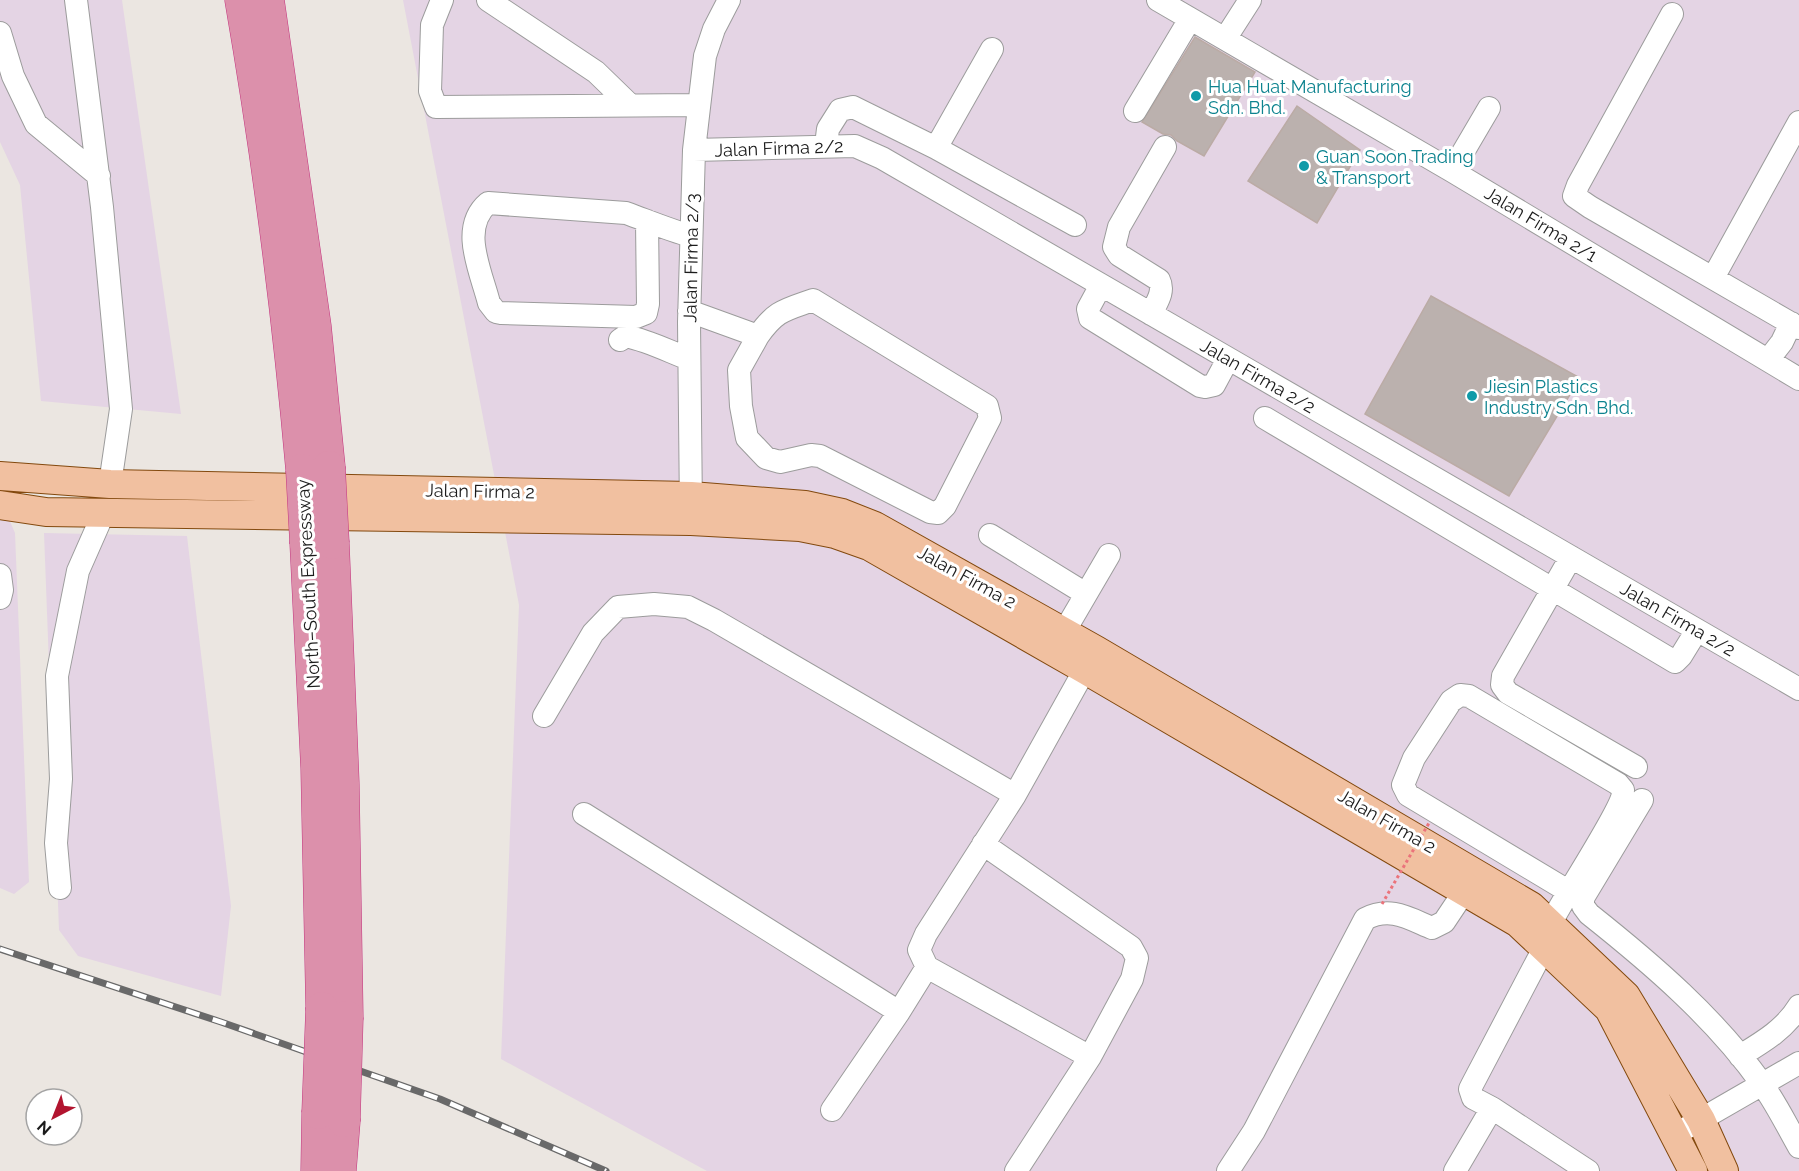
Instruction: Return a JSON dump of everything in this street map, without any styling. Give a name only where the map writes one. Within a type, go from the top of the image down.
[{"type":"highway","name":"North–South Expressway","points":[[241,0],[260,112],[293,367],[316,468]]},
{"type":"highway","name":"North–South Expressway","points":[[268,0],[315,326],[316,468],[320,543],[317,768],[334,1013],[331,1117],[340,1171]]},
{"type":"highway","points":[[285,0],[306,148],[295,185]]},
{"type":"highway","name":"North–South Expressway","points":[[317,1171],[331,1117]]},
{"type":"main road","name":"Jalan Firma 2","points":[[0,477],[110,484],[691,508],[835,534],[868,546],[1090,660],[1531,906],[1546,936],[1609,1009],[1693,1171]]},
{"type":"main road","name":"Jalan Firma 2","points":[[0,505],[46,512],[104,513],[805,505],[842,513],[875,526],[1064,632],[1090,660],[1464,891],[1518,923],[1546,936],[1626,996],[1701,1120],[1724,1171]]},
{"type":"street","points":[[76,0],[99,176],[121,409],[110,484]]},
{"type":"street","points":[[442,0],[432,25],[430,91],[436,107],[699,105]]},
{"type":"street","points":[[488,0],[596,72],[630,105]]},
{"type":"street","name":"Jalan Firma 2/3","points":[[691,508],[689,311],[693,150],[705,56],[714,29],[729,0]]},
{"type":"street","name":"Jalan Firma 2/1","points":[[1158,0],[1452,171],[1799,379]]},
{"type":"street","points":[[1226,39],[1250,0]]},
{"type":"street","points":[[1672,14],[1574,196],[1795,325],[1768,360]]},
{"type":"street","points":[[1135,111],[1190,19]]},
{"type":"street","points":[[0,33],[13,76],[36,124],[99,176]]},
{"type":"street","points":[[936,148],[993,49]]},
{"type":"street","points":[[826,146],[828,129],[840,110],[853,107],[936,148],[1075,225]]},
{"type":"street","points":[[1452,171],[1489,108]]},
{"type":"street","points":[[1713,278],[1799,122]]},
{"type":"street","name":"Jalan Firma 2/2","points":[[693,150],[855,146],[882,158],[1799,689]]},
{"type":"street","points":[[1150,314],[1161,292],[1159,280],[1119,255],[1114,247],[1119,227],[1165,147]]},
{"type":"street","points":[[647,221],[648,304],[646,313],[636,316],[501,313],[496,312],[489,303],[471,235],[478,211],[488,203],[626,213],[691,236]]},
{"type":"street","points":[[1101,285],[1088,309],[1090,318],[1200,386],[1214,385],[1228,359]]},
{"type":"street","points":[[813,300],[987,406],[990,417],[945,506],[938,513],[930,512],[820,456],[811,455],[780,462],[766,458],[747,438],[741,406],[739,370],[758,336],[770,319],[785,310],[813,300]]},
{"type":"street","points":[[689,311],[758,336]]},
{"type":"street","points":[[620,340],[626,336],[648,341],[663,350],[690,359]]},
{"type":"street","points":[[1265,418],[1675,662],[1697,630]]},
{"type":"street","points":[[1433,517],[1449,487]]},
{"type":"street","points":[[60,888],[56,843],[61,778],[57,676],[78,571],[104,513]]},
{"type":"street","points":[[990,535],[1086,594]]},
{"type":"street","points":[[1513,565],[1532,535]]},
{"type":"street","points":[[1064,632],[1109,555]]},
{"type":"street","points":[[1571,557],[1503,676],[1502,686],[1508,693],[1636,767]]},
{"type":"street","points":[[0,575],[2,590],[0,598]]},
{"type":"street","points":[[544,716],[593,633],[618,608],[654,604],[688,607],[1015,795]]},
{"type":"street","points":[[1090,660],[1015,795],[926,934],[919,950],[927,966],[1090,1057]]},
{"type":"street","points":[[1568,891],[1408,795],[1403,785],[1414,759],[1451,701],[1460,695],[1469,696],[1621,786],[1623,798],[1568,891],[1470,1089],[1473,1098],[1588,1171]]},
{"type":"street","points":[[1642,800],[1583,898],[1583,906],[1589,914],[1639,955],[1708,1018],[1762,1084],[1790,1113],[1799,1147]]},
{"type":"street","points":[[584,814],[899,1012]]},
{"type":"street","points":[[983,844],[1131,947],[1137,958],[1132,979],[1090,1057],[1016,1171]]},
{"type":"street","points":[[1228,1171],[1254,1131],[1365,920],[1385,912],[1432,928],[1444,922],[1464,891]]},
{"type":"street","points":[[832,1110],[899,1012],[927,966]]},
{"type":"street","points":[[1740,1056],[1777,1032],[1790,1020],[1799,1006]]},
{"type":"street","points":[[1674,1135],[1799,1063]]},
{"type":"street","points":[[1455,1171],[1492,1108]]},
{"type":"path","points":[[1382,904],[1429,823]]},
{"type":"shaded area","points":[[0,0],[122,0],[181,414],[41,401],[20,185],[0,142]]},
{"type":"shaded area","points":[[403,0],[1799,0],[1799,1171],[707,1171],[501,1059],[519,605]]},
{"type":"shaded area","points":[[0,516],[9,519],[15,533],[29,882],[14,894],[0,888]]},
{"type":"shaded area","points":[[44,533],[187,536],[231,906],[221,996],[78,956],[59,930]]},
{"type":"building","name":"Hua Huat Manufacturing Sdn. Bhd.","points":[[1195,37],[1255,72],[1204,156],[1177,141],[1171,135],[1163,134],[1142,122]]},
{"type":"building","name":"Guan Soon Trading & Transport","points":[[1297,106],[1360,150],[1317,223],[1248,181]]},
{"type":"building","name":"Jiesin Plastics Industry Sdn. Bhd.","points":[[1431,296],[1580,378],[1509,496],[1365,414]]},
{"type":"railway","points":[[0,949],[221,1022],[440,1099],[606,1171]]},
{"type":"place","name":"Hua Huat Manufacturing Sdn. Bhd.","points":[[1196,96]]},
{"type":"place","name":"Guan Soon Trading & Transport","points":[[1304,166]]},
{"type":"place","name":"Jiesin Plastics Industry Sdn. Bhd.","points":[[1472,396]]}]
